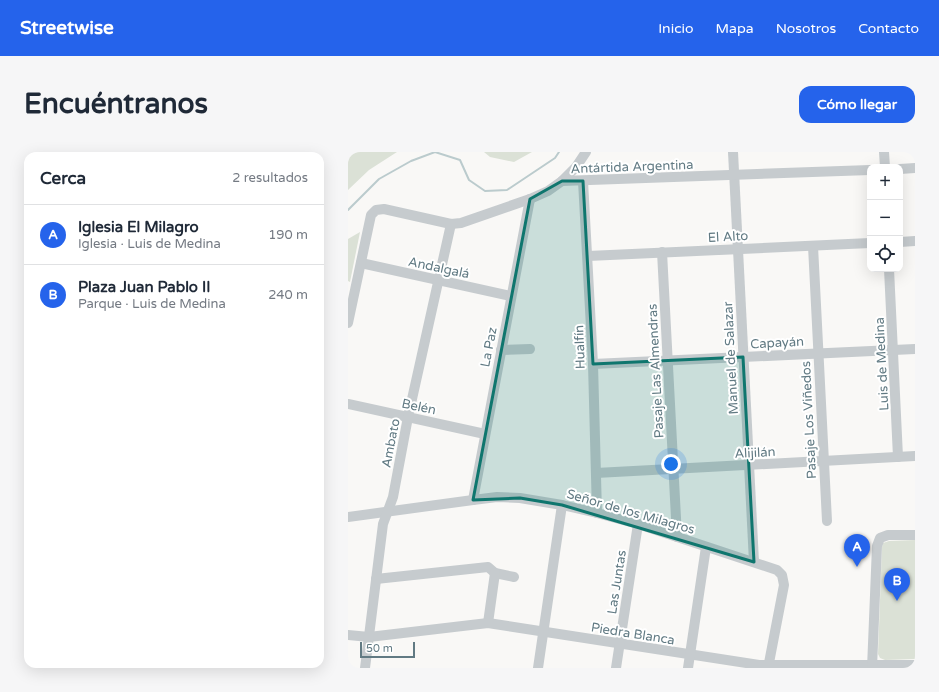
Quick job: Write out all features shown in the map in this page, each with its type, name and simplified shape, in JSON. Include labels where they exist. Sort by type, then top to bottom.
[{"type":"street","points":[[348,323],[352,288],[361,263],[371,215],[376,210],[384,209],[451,224],[461,223],[530,199],[548,191],[562,181],[576,167],[586,152]]},
{"type":"street","name":"Manuel de Salazar","points":[[733,152],[754,562]]},
{"type":"street","points":[[884,152],[885,164]]},
{"type":"street","points":[[903,169],[915,168]]},
{"type":"street","name":"Antártida Argentina","points":[[562,181],[867,170]]},
{"type":"street","name":"Hualfín","points":[[583,181],[593,364],[597,512]]},
{"type":"street","name":"La Paz","points":[[473,500],[530,199]]},
{"type":"street","name":"Ambato","points":[[364,668],[383,524],[393,497],[408,417],[451,224]]},
{"type":"street","points":[[903,242],[915,241]]},
{"type":"street","name":"El Alto","points":[[588,256],[867,243]]},
{"type":"street","name":"Pasaje Los Viñedos","points":[[813,246],[827,521]]},
{"type":"street","name":"Pasaje Las Almendras","points":[[662,252],[677,537]]},
{"type":"street","name":"Andalgalá","points":[[361,263],[511,296]]},
{"type":"street","name":"Luis de Medina","points":[[889,272],[898,457]]},
{"type":"street","name":"Capayán","points":[[593,364],[915,348]]},
{"type":"street","points":[[501,350],[530,349]]},
{"type":"street","name":"Belén","points":[[348,404],[485,434]]},
{"type":"street","name":"Alijilán","points":[[596,473],[915,456]]},
{"type":"street","name":"Señor de los Milagros","points":[[348,517],[497,497],[520,498],[597,512],[777,570],[782,575],[784,585],[768,666]]},
{"type":"street","points":[[538,668],[562,505]]},
{"type":"street","name":"Las Juntas","points":[[616,668],[638,524]]},
{"type":"street","points":[[872,667],[876,546],[880,538],[888,535],[915,535]]},
{"type":"street","points":[[688,668],[706,546]]},
{"type":"street","points":[[376,579],[488,567],[495,573],[514,577]]},
{"type":"street","points":[[488,623],[495,573]]},
{"type":"street","name":"Piedra Blanca","points":[[348,635],[369,637],[488,623],[768,666],[872,667],[915,665]]},
{"type":"highlighted area","points":[[562,181],[583,181],[593,364],[743,357],[754,562],[562,505],[520,498],[473,500],[530,199]]},
{"type":"shaded area","points":[[348,152],[397,152],[369,170],[348,190]]},
{"type":"shaded area","points":[[484,152],[532,152],[514,162],[490,157]]},
{"type":"shaded area","points":[[360,232],[350,282],[348,281],[348,239]]},
{"type":"shaded area","points":[[915,540],[915,659],[885,660],[880,658],[878,654],[883,543],[889,541]]},
{"type":"waterway","points":[[348,210],[379,179],[411,161],[435,152],[460,160],[469,180],[485,191],[507,190],[555,158],[559,152]]},
{"type":"place","name":"Iglesia El Milagro","points":[[857,567]]},
{"type":"place","name":"Plaza Juan Pablo II","points":[[897,601]]}]
